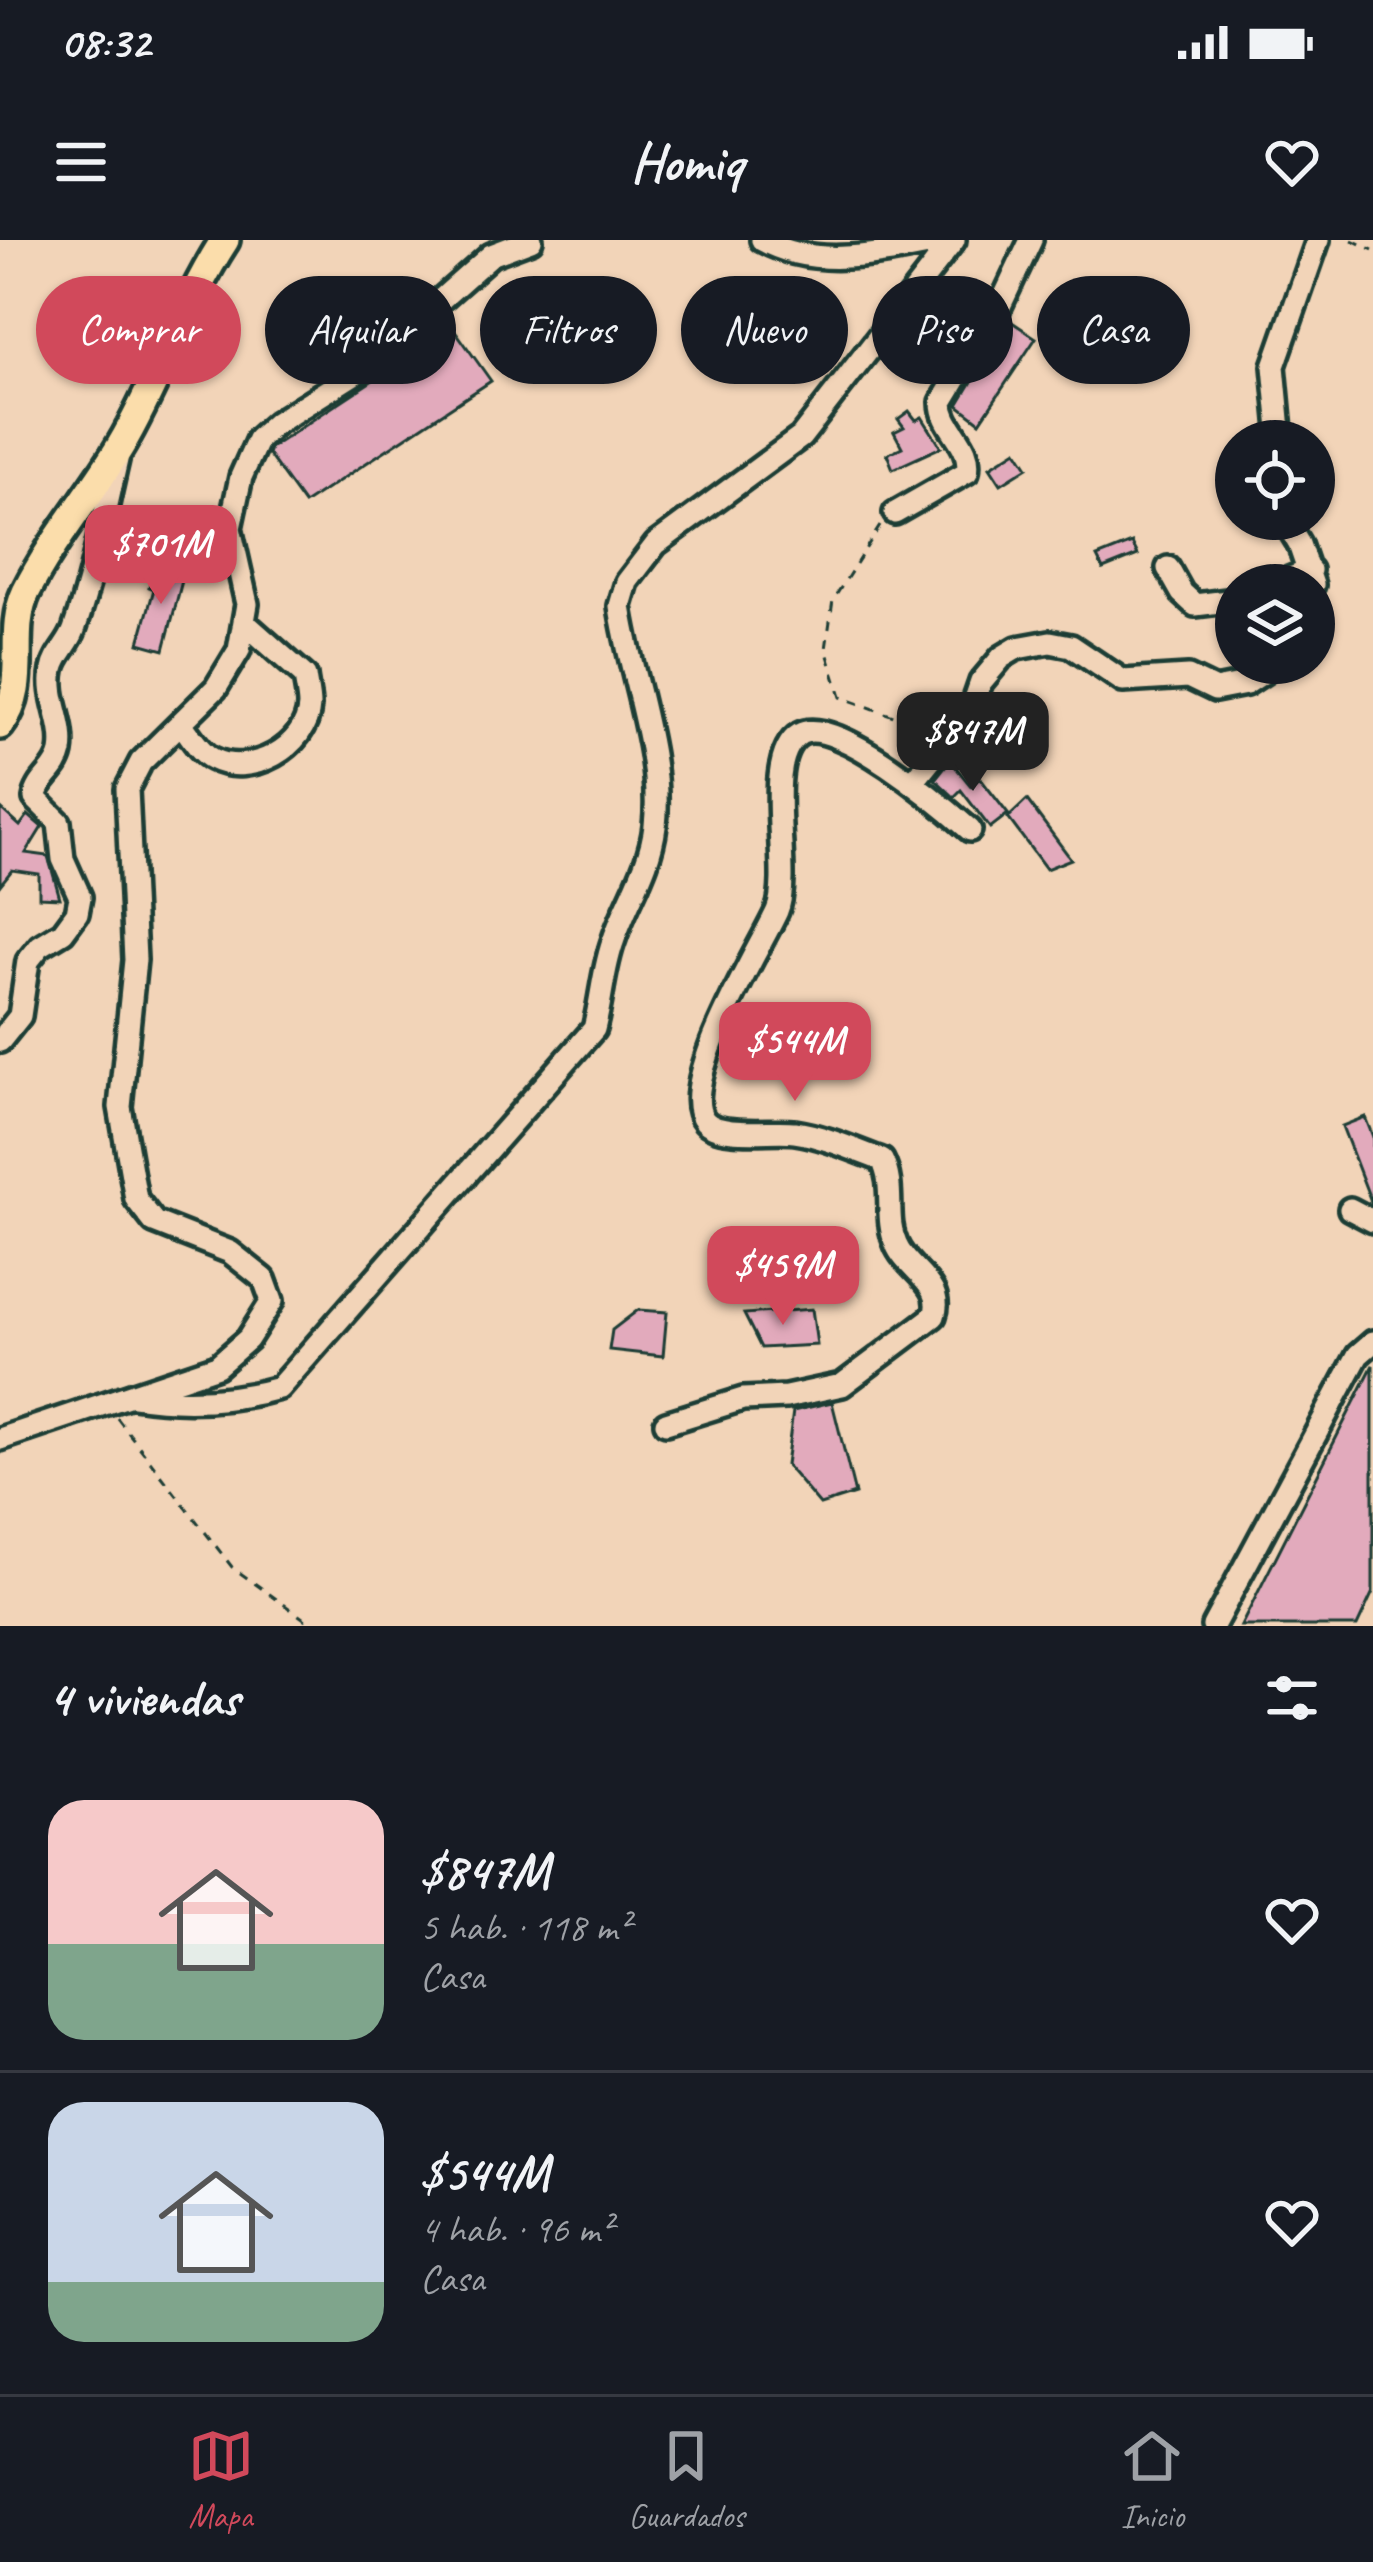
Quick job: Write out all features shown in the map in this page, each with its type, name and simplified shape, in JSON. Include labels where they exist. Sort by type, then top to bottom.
[{"type":"main road","points":[[0,724],[16,699],[24,597],[120,445],[164,364],[198,286],[226,240]]},
{"type":"street","points":[[0,1438],[217,1366],[265,1318],[272,1300],[264,1279],[230,1252],[154,1222],[136,1199],[120,1107],[134,960],[127,789],[141,762],[216,688],[239,650],[247,604],[230,528],[241,477],[258,439],[365,367],[491,255],[531,240]]},
{"type":"street","points":[[762,240],[786,254],[848,258],[954,240]]},
{"type":"street","points":[[115,1399],[240,1399],[279,1388],[594,1029],[610,949],[643,879],[656,824],[652,760],[620,607],[627,582],[656,544],[801,437],[954,240]]},
{"type":"street","points":[[895,513],[967,472],[967,452],[945,419],[942,402],[1000,306],[1031,240]]},
{"type":"street","points":[[1279,420],[1274,366],[1318,240]]},
{"type":"street","points":[[0,1041],[20,1016],[28,961],[40,946],[63,932],[77,913],[80,897],[64,859],[59,822],[35,798],[36,788],[56,768],[62,748],[61,721],[52,693],[53,667],[73,634],[120,445]]},
{"type":"street","points":[[1168,568],[1182,593],[1195,604],[1215,602]]},
{"type":"street","points":[[181,723],[209,758],[226,764],[266,762],[297,738],[310,709],[305,676],[245,623]]},
{"type":"street","points":[[913,782],[971,710],[981,682],[1002,657],[1032,644],[1071,646],[1123,681],[1188,676],[1215,691],[1246,684]]},
{"type":"street","points":[[666,1423],[743,1399],[842,1384],[938,1309],[935,1293],[893,1240],[890,1182],[882,1160],[796,1132],[711,1125],[703,1117],[698,1095],[739,979],[782,896],[779,802],[789,748],[800,734],[816,731],[835,736],[913,782],[970,830]]},
{"type":"street","points":[[1350,1209],[1373,1221]]},
{"type":"street","points":[[1213,1626],[1358,1355],[1373,1342]]},
{"type":"path","points":[[1352,240],[1373,250]]},
{"type":"path","points":[[895,513],[872,536],[833,600],[826,649],[842,697],[947,740]]},
{"type":"path","points":[[115,1399],[232,1568],[314,1626]]},
{"type":"building","points":[[1013,323],[1036,338],[1013,372]]},
{"type":"building","points":[[456,332],[480,366],[480,384],[486,384],[304,504],[268,454],[270,448],[367,384],[456,384]]},
{"type":"building","points":[[971,384],[1005,384],[980,422],[958,405]]},
{"type":"building","points":[[909,411],[916,420],[922,417],[941,447],[893,469],[887,454],[902,447],[894,432],[904,427],[898,419]]},
{"type":"building","points":[[1017,450],[1028,467],[1001,484],[990,467]]},
{"type":"building","points":[[1132,543],[1138,555],[1103,569],[1097,557]]},
{"type":"building","points":[[156,565],[184,573],[164,650],[139,643]]},
{"type":"building","points":[[950,760],[971,786],[980,778],[1008,814],[990,828],[961,790],[954,797],[935,779]]},
{"type":"building","points":[[1027,800],[1071,859],[1046,869],[1008,818]]},
{"type":"building","points":[[0,808],[20,826],[28,815],[42,827],[26,853],[48,856],[60,898],[39,897],[39,874],[12,870],[0,885]]},
{"type":"building","points":[[1365,1117],[1373,1137],[1372,1204],[1342,1126]]},
{"type":"building","points":[[812,1309],[817,1345],[761,1348],[744,1314]]},
{"type":"building","points":[[638,1310],[667,1312],[663,1356],[609,1350],[612,1330]]},
{"type":"building","points":[[1373,1365],[1373,1592],[1357,1626],[1241,1626]]},
{"type":"building","points":[[832,1402],[855,1494],[820,1505],[786,1465],[793,1411]]}]
